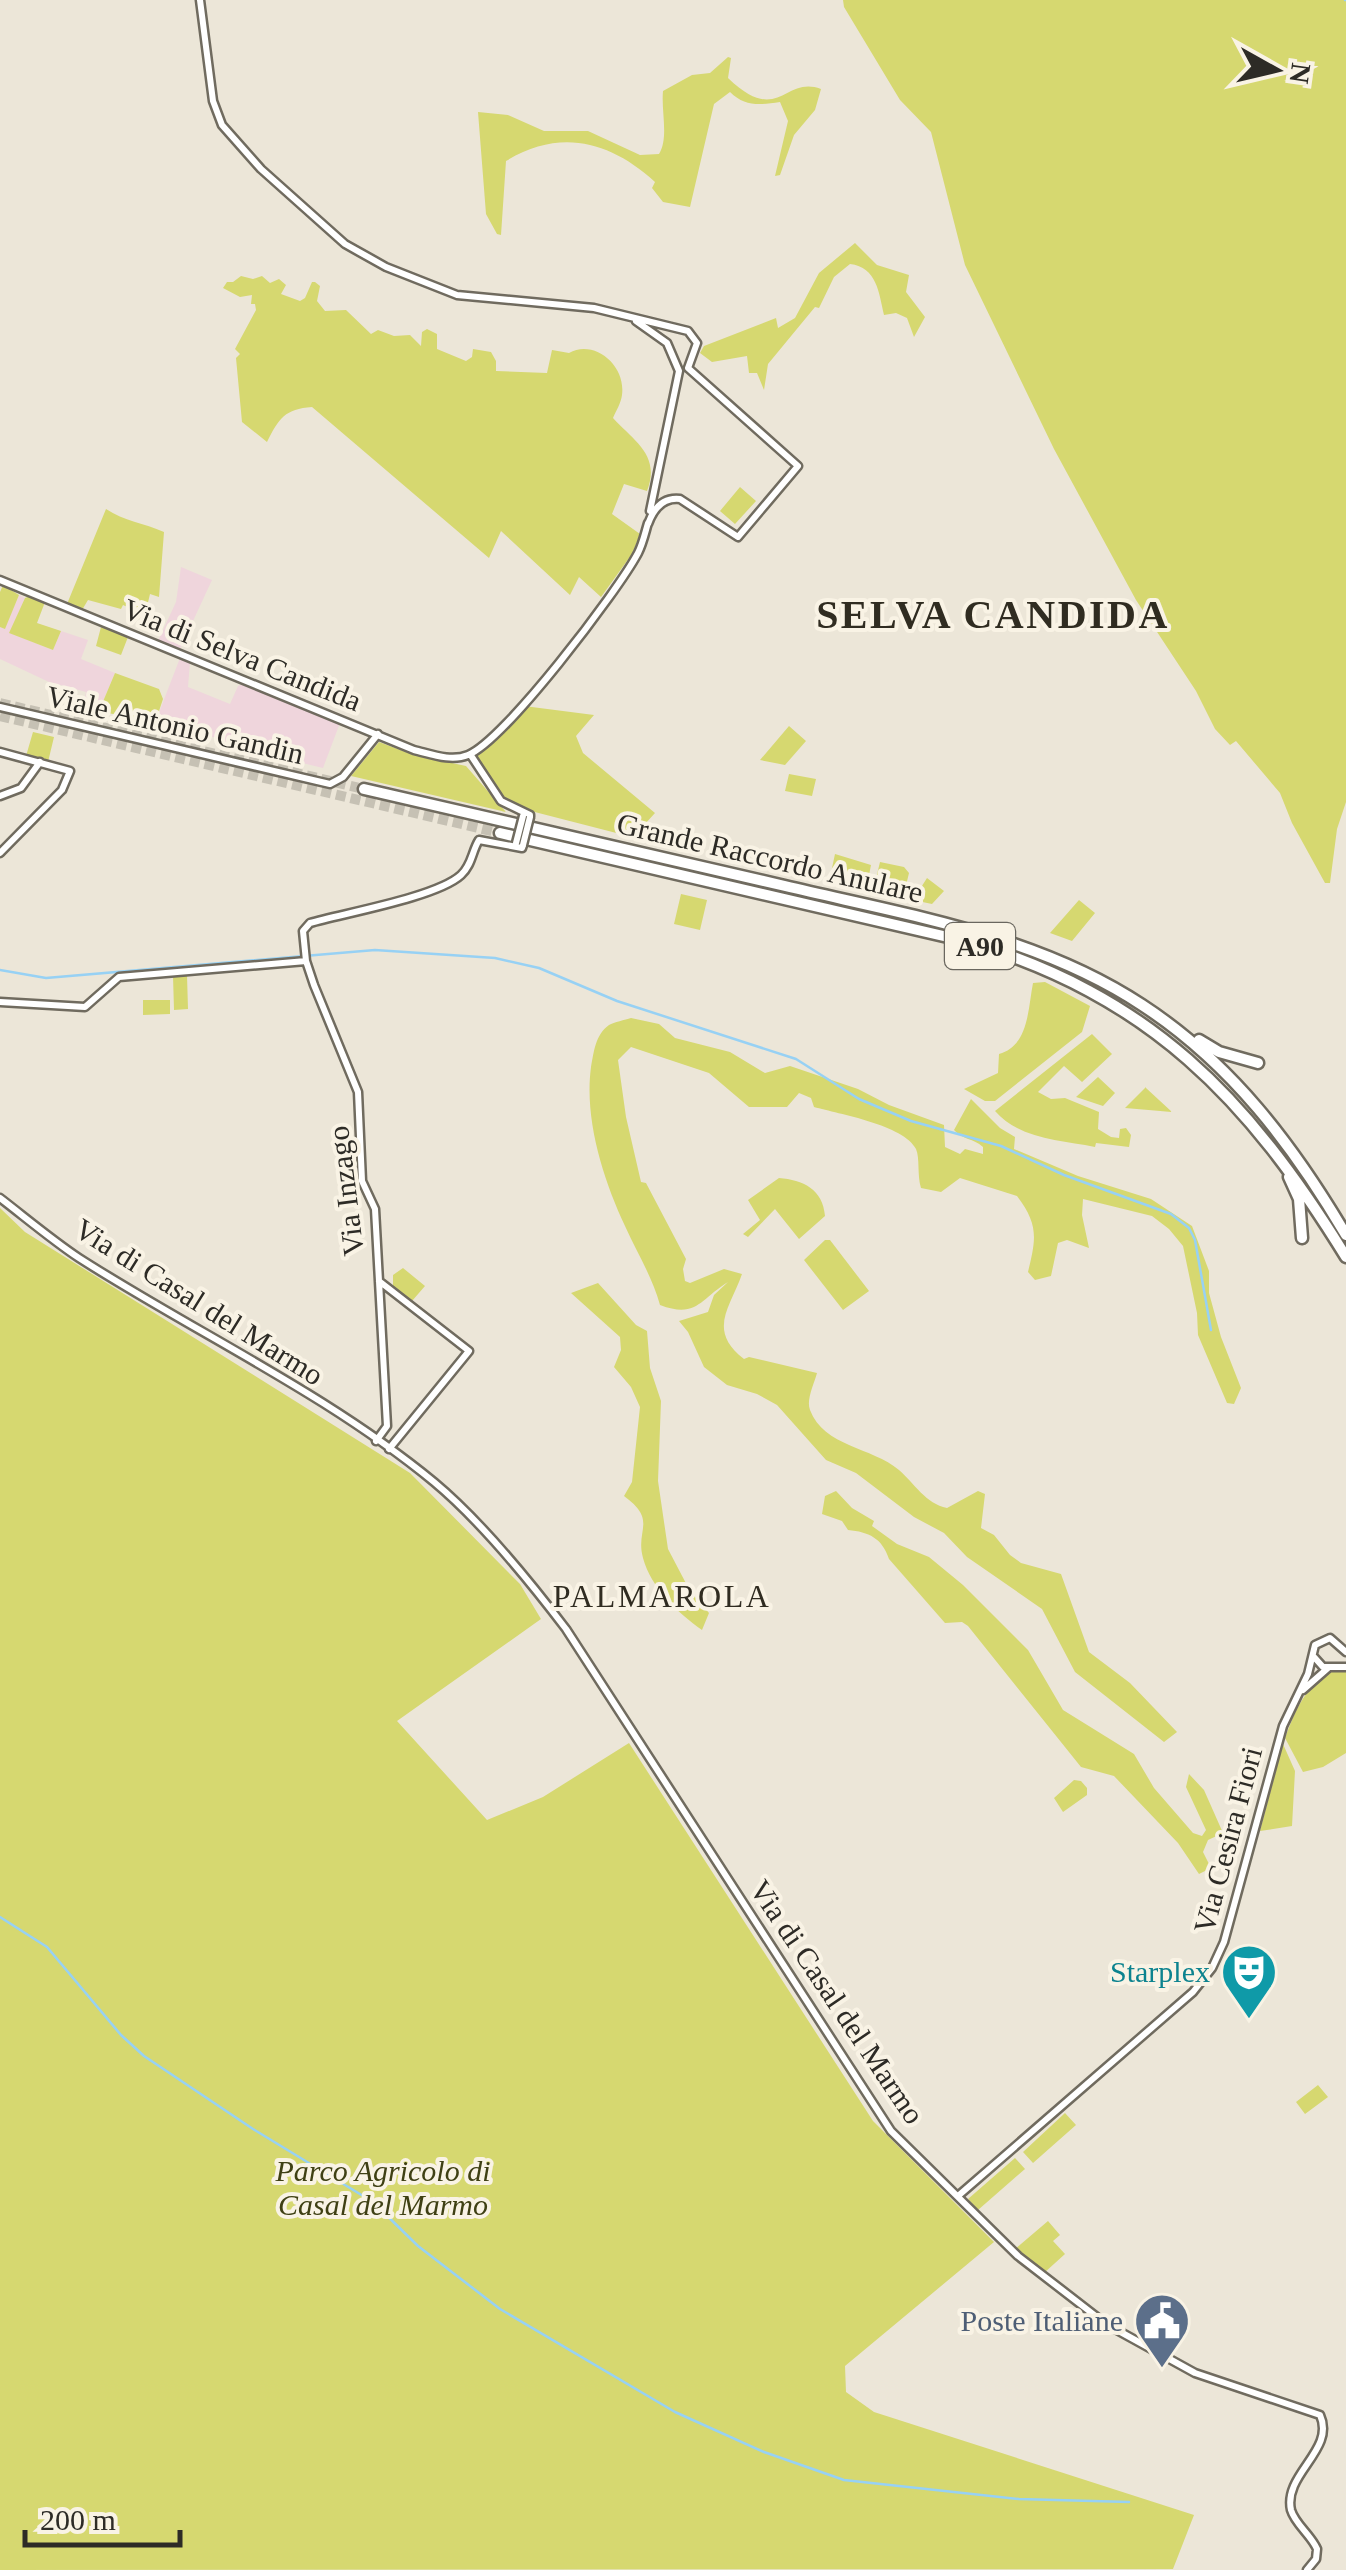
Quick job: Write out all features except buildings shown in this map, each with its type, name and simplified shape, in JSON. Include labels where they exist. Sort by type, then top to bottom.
[{"type":"highway","name":"Grande Raccordo Anulare","points":[[364,788],[979,933],[1065,963],[1145,1006],[1209,1056],[1252,1100],[1297,1158],[1346,1236]]},
{"type":"highway","name":"Grande Raccordo Anulare","points":[[500,833],[965,941],[1044,969],[1112,1004],[1167,1042],[1228,1095],[1275,1149],[1346,1257]]},
{"type":"highway","points":[[1145,1006],[1172,1018],[1215,1050],[1258,1064]]},
{"type":"highway","points":[[1275,1149],[1299,1199],[1302,1238]]},
{"type":"street","points":[[201,1],[213,101],[222,125],[261,169],[342,241],[386,267],[458,295],[588,307],[688,331],[696,339],[687,364],[696,378],[798,466],[738,536],[680,499],[671,499],[656,508],[635,558],[570,647],[525,702],[485,744],[470,754]]},
{"type":"street","points":[[626,316],[670,348],[679,371],[648,524]]},
{"type":"street","name":"Via di Selva Candida","points":[[0,580],[414,750],[440,756],[470,754]]},
{"type":"street","name":"Viale Antonio Gandin","points":[[0,707],[330,784],[343,777],[378,734]]},
{"type":"street","points":[[0,752],[70,770],[62,790],[0,854]]},
{"type":"street","name":"Via Inzago","points":[[376,1441],[387,1426],[375,1208],[362,1181],[358,1092],[306,961],[302,932],[309,924],[373,909],[454,880],[467,868],[478,841],[519,846],[527,815],[501,802],[470,754]]},
{"type":"street","points":[[0,796],[21,788],[40,762]]},
{"type":"street","points":[[0,1002],[85,1007],[119,978],[306,961]]},
{"type":"street","name":"Via di Casal del Marmo","points":[[0,1198],[80,1258],[251,1360],[389,1449],[446,1493],[546,1602],[886,2125],[1032,2268],[1106,2324],[1195,2373],[1320,2415],[1324,2425],[1322,2439],[1296,2484],[1291,2502],[1293,2514],[1317,2548],[1316,2559],[1308,2570]]},
{"type":"street","points":[[379,1281],[469,1351],[389,1449]]},
{"type":"street","points":[[1331,1667],[1342,1657],[1344,1649],[1336,1640],[1324,1638],[1315,1645],[1313,1656],[1318,1665],[1331,1667],[1346,1668]]},
{"type":"street","name":"Via Cesira Fiori","points":[[958,2196],[1196,1988],[1214,1964],[1224,1942],[1278,1739],[1313,1656]]},
{"type":"street","name":"Via Cesira Fiori","points":[[1296,1698],[1331,1667]]},
{"type":"shaded area","points":[[181,567],[212,580],[180,649],[158,641],[176,602]]},
{"type":"shaded area","points":[[19,595],[25,598],[10,633],[53,650],[61,631],[88,640],[81,659],[115,673],[99,711],[83,706],[86,692],[49,682],[0,659],[0,627],[5,628]]},
{"type":"shaded area","points":[[180,658],[190,662],[188,687],[230,704],[238,686],[243,684],[340,723],[323,768],[155,723]]},
{"type":"green space","points":[[843,0],[1346,0],[1346,802],[1337,829],[1330,883],[1325,883],[1280,793],[1236,741],[1230,745],[1215,729],[1196,691],[1136,600],[1054,449],[965,265],[931,132],[900,100]]},
{"type":"green space","points":[[728,57],[728,78],[759,98],[780,97],[798,88],[821,89],[815,110],[794,135],[780,175],[775,176],[788,121],[780,102],[753,104],[730,92],[714,104],[690,207],[663,202],[652,188],[655,182],[620,157],[584,144],[565,142],[526,151],[506,161],[501,235],[497,234],[486,214],[478,112],[508,115],[544,131],[588,131],[640,155],[659,154],[664,132],[663,91],[692,75],[710,73]]},
{"type":"green space","points":[[855,243],[877,265],[909,275],[906,292],[925,317],[914,337],[907,318],[896,313],[884,315],[878,290],[866,270],[850,264],[834,277],[819,308],[815,307],[768,364],[764,390],[757,373],[749,373],[747,356],[712,362],[700,353],[704,346],[776,318],[778,328],[795,318],[819,273]]},
{"type":"green space","points":[[241,276],[262,276],[270,283],[279,279],[286,285],[281,294],[300,301],[315,282],[320,286],[317,301],[325,311],[346,310],[371,334],[378,330],[394,336],[410,335],[421,346],[422,332],[427,329],[437,334],[437,349],[466,361],[472,357],[473,349],[491,352],[496,371],[547,373],[552,350],[569,353],[588,349],[614,365],[622,384],[613,418],[637,442],[651,468],[647,491],[624,484],[612,514],[640,534],[632,554],[601,597],[579,577],[570,595],[501,531],[489,558],[312,407],[284,416],[267,442],[242,422],[236,358],[240,354],[235,349],[256,310],[255,304],[251,304],[252,295],[240,297],[223,288]]},
{"type":"green space","points":[[740,487],[756,501],[735,524],[720,511]]},
{"type":"green space","points":[[106,509],[164,532],[159,597],[150,594],[145,615],[123,605],[121,609],[88,600],[82,610],[67,604]]},
{"type":"green space","points":[[3,585],[19,595],[5,629],[0,627]]},
{"type":"green space","points":[[25,598],[45,602],[37,623],[61,631],[53,650],[9,633]]},
{"type":"green space","points":[[101,627],[128,637],[121,655],[96,646]]},
{"type":"green space","points":[[115,673],[159,689],[163,699],[155,723],[99,711]]},
{"type":"green space","points":[[524,706],[594,715],[576,736],[583,753],[655,813],[645,824],[663,845],[523,809],[500,794],[473,757]]},
{"type":"green space","points":[[789,726],[806,741],[785,765],[760,760]]},
{"type":"green space","points":[[33,732],[54,737],[48,762],[26,756]]},
{"type":"green space","points":[[379,742],[414,755],[466,766],[506,812],[351,776]]},
{"type":"green space","points":[[789,774],[816,779],[812,796],[785,791]]},
{"type":"green space","points":[[835,854],[871,865],[863,889],[829,882]]},
{"type":"green space","points":[[880,862],[904,867],[909,873],[903,898],[873,891]]},
{"type":"green space","points":[[927,878],[944,891],[932,904],[913,900]]},
{"type":"green space","points":[[681,894],[707,900],[700,930],[674,924]]},
{"type":"green space","points":[[1079,900],[1095,913],[1072,941],[1050,933]]},
{"type":"green space","points":[[187,975],[188,1009],[174,1010],[173,976]]},
{"type":"green space","points":[[1045,982],[1090,1006],[1082,1032],[995,1101],[985,1101],[964,1089],[998,1073],[999,1054],[1009,1050],[1022,1035],[1033,983]]},
{"type":"green space","points":[[143,1000],[170,1000],[170,1014],[143,1015]]},
{"type":"green space","points":[[631,1018],[659,1024],[675,1038],[730,1052],[765,1073],[790,1066],[858,1089],[944,1125],[945,1147],[960,1154],[965,1149],[983,1154],[983,1147],[954,1130],[971,1099],[1015,1137],[1014,1149],[1078,1176],[1151,1199],[1192,1226],[1209,1271],[1209,1293],[1221,1337],[1241,1388],[1234,1404],[1227,1403],[1198,1335],[1183,1246],[1152,1216],[1083,1199],[1089,1248],[1067,1240],[1058,1243],[1051,1276],[1035,1280],[1028,1272],[1034,1241],[1032,1224],[1017,1196],[960,1178],[941,1192],[921,1188],[916,1149],[899,1133],[814,1107],[811,1098],[799,1093],[787,1107],[749,1107],[709,1073],[631,1047],[618,1060],[641,1182],[646,1183],[686,1259],[685,1281],[690,1283],[724,1269],[742,1274],[725,1318],[726,1338],[733,1348],[744,1359],[817,1373],[809,1402],[817,1422],[837,1439],[888,1462],[933,1502],[947,1508],[978,1491],[985,1494],[981,1528],[994,1535],[1021,1563],[1061,1574],[1089,1652],[1130,1683],[1177,1732],[1164,1742],[1075,1672],[1042,1609],[967,1557],[944,1533],[914,1517],[856,1473],[826,1460],[777,1405],[727,1385],[704,1367],[679,1321],[708,1312],[714,1295],[728,1282],[690,1308],[660,1305],[617,1208],[597,1148],[590,1107],[594,1050],[609,1025]]},
{"type":"green space","points":[[1092,1034],[1112,1054],[1082,1082],[1064,1066],[1038,1092],[1099,1112],[1098,1129],[1111,1137],[1119,1138],[1120,1129],[1126,1128],[1131,1135],[1129,1147],[1096,1143],[1095,1147],[1041,1137],[1016,1127],[995,1111]]},
{"type":"green space","points":[[1098,1077],[1115,1093],[1103,1106],[1076,1097]]},
{"type":"green space","points":[[1146,1088],[1172,1112],[1125,1108]]},
{"type":"green space","points":[[779,1178],[810,1188],[820,1199],[825,1216],[799,1239],[775,1209],[748,1237],[743,1234],[760,1220],[748,1200]]},
{"type":"green space","name":"Parco Agricolo di Casal del Marmo","points":[[0,1208],[25,1232],[410,1473],[520,1584],[541,1619],[397,1721],[487,1820],[543,1797],[629,1743],[873,2121],[994,2242],[845,2366],[846,2392],[874,2412],[1194,2515],[1173,2569],[0,2570]]},
{"type":"green space","points":[[825,1240],[830,1240],[869,1291],[843,1310],[804,1260]]},
{"type":"green space","points":[[403,1268],[425,1286],[412,1301],[393,1286],[393,1275]]},
{"type":"green space","points":[[598,1283],[636,1325],[647,1331],[650,1368],[661,1401],[658,1481],[668,1549],[690,1591],[709,1613],[702,1630],[675,1608],[652,1580],[641,1548],[643,1519],[624,1496],[632,1482],[640,1407],[631,1387],[614,1367],[621,1350],[620,1337],[571,1293]]},
{"type":"green space","points":[[836,1491],[852,1508],[874,1521],[872,1526],[897,1544],[929,1557],[963,1585],[1028,1650],[1063,1710],[1134,1754],[1154,1788],[1193,1833],[1202,1836],[1206,1830],[1186,1787],[1189,1774],[1204,1790],[1223,1833],[1208,1840],[1203,1852],[1211,1868],[1199,1874],[1178,1843],[1114,1776],[1081,1767],[968,1626],[962,1622],[945,1623],[878,1541],[848,1530],[842,1521],[822,1514],[825,1496]]},
{"type":"green space","points":[[1333,1671],[1346,1672],[1346,1753],[1323,1767],[1303,1772],[1285,1738],[1309,1691]]},
{"type":"green space","points":[[1283,1744],[1295,1771],[1292,1826],[1260,1831]]},
{"type":"green space","points":[[1074,1780],[1081,1781],[1087,1795],[1063,1812],[1054,1798]]},
{"type":"green space","points":[[1318,2085],[1328,2097],[1305,2114],[1296,2102]]},
{"type":"green space","points":[[1065,2113],[1076,2125],[1033,2163],[1023,2152]]},
{"type":"green space","points":[[1015,2158],[1025,2169],[978,2210],[968,2199]]},
{"type":"green space","points":[[1048,2221],[1060,2235],[1053,2241],[1065,2254],[1044,2273],[1015,2249]]},
{"type":"waterway","points":[[0,970],[46,978],[375,950],[495,958],[539,968],[617,1001],[796,1059],[859,1099],[911,1121],[1001,1146],[1064,1175],[1171,1214],[1189,1228],[1195,1240],[1211,1330]]},
{"type":"waterway","points":[[0,1917],[47,1947],[121,2035],[144,2056],[373,2202],[418,2246],[500,2309],[675,2412],[764,2452],[844,2480],[1019,2499],[1129,2502]]},
{"type":"tunnel","points":[[0,703],[364,789]]},
{"type":"tunnel","points":[[0,716],[500,833]]},
{"type":"place","name":"Starplex","points":[[1249,2021]]},
{"type":"place","name":"Poste Italiane","points":[[1162,2370]]},
{"type":"district","name":"SELVA CANDIDA","points":[[993,614]]},
{"type":"district","name":"PALMAROLA","points":[[662,1596]]}]
